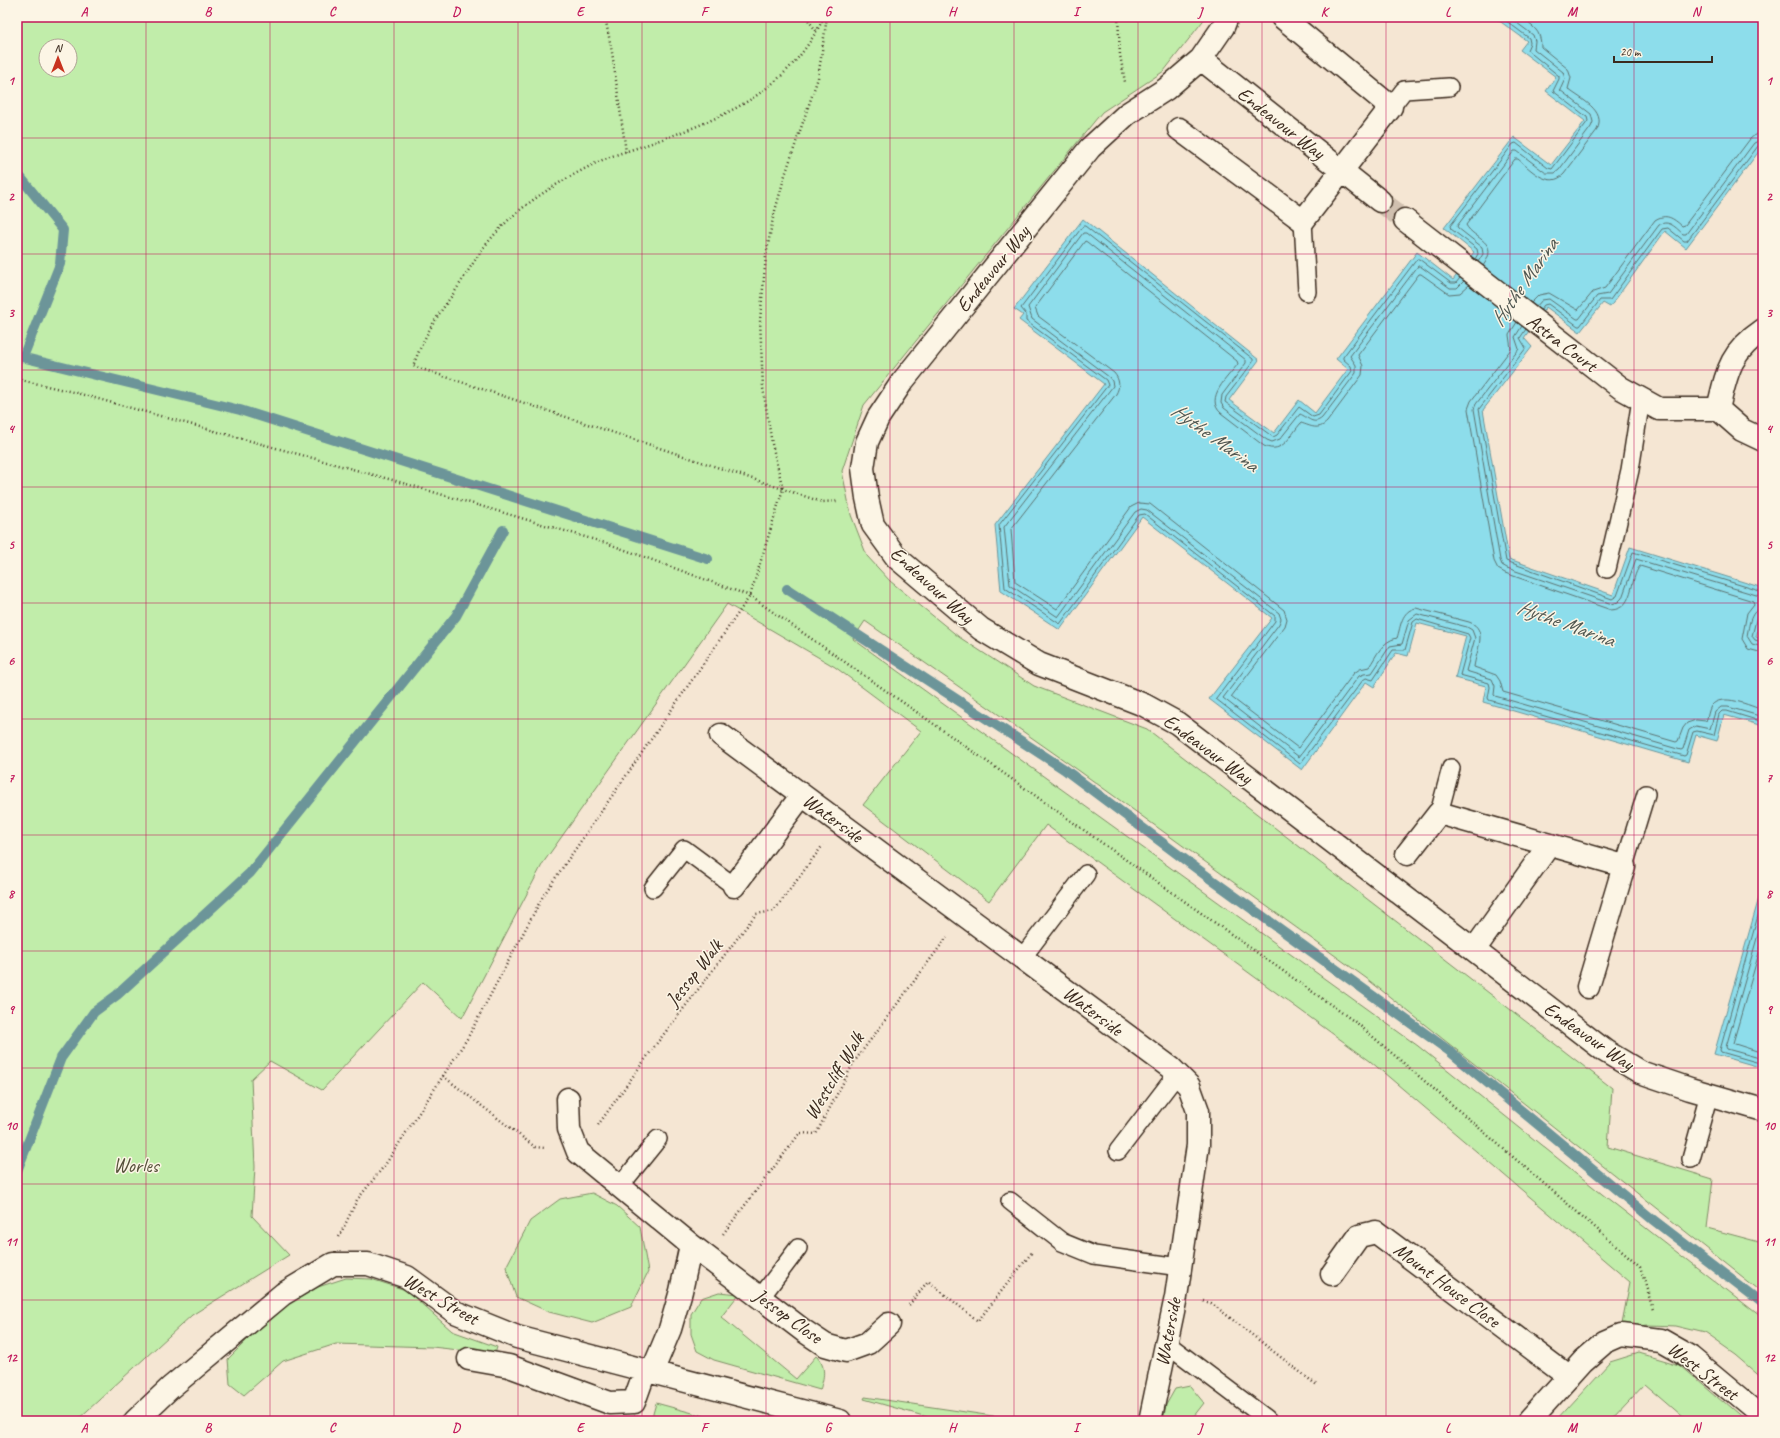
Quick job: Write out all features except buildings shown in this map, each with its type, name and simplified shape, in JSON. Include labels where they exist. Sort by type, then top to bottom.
[{"type":"street","name":"Endeavour Way","points":[[1226,17],[1223,27],[1201,59],[1166,89],[1127,114],[1090,148],[902,382],[878,418],[867,442],[863,468],[866,498],[873,525],[896,558],[981,629],[1038,664],[1144,705],[1177,723],[1605,1051],[1640,1072],[1763,1110]]},
{"type":"street","points":[[1282,17],[1392,107]]},
{"type":"street","name":"Endeavour Way","points":[[1201,59],[1380,201]]},
{"type":"street","name":"Endeavour Way","points":[[1303,221],[1392,107]]},
{"type":"street","points":[[1180,129],[1303,221]]},
{"type":"street","name":"Astra Court","points":[[1405,220],[1621,388],[1659,409],[1718,409]]},
{"type":"street","points":[[1763,330],[1736,352],[1727,372],[1718,409],[1742,430],[1763,440]]},
{"type":"street","name":"Waterside","points":[[721,735],[1177,1074],[1189,1086],[1198,1111],[1198,1145],[1176,1297],[1150,1421]]},
{"type":"street","points":[[734,886],[802,795]]},
{"type":"street","points":[[1407,854],[1439,813],[1624,866]]},
{"type":"street","points":[[1474,950],[1549,845]]},
{"type":"street","name":"Endeavour Way","points":[[1588,987],[1624,866]]},
{"type":"street","name":"Jessop Close","points":[[568,1099],[569,1129],[578,1152],[698,1250],[804,1331],[826,1345],[846,1351],[868,1343],[889,1324]]},
{"type":"street","name":"Mount House Close","points":[[1332,1274],[1359,1236],[1376,1232],[1569,1377]]},
{"type":"street","points":[[469,1359],[509,1366],[610,1403],[634,1402],[670,1329],[683,1284],[698,1250]]},
{"type":"street","points":[[134,1421],[170,1388],[283,1294],[333,1264]]},
{"type":"street","name":"West Street","points":[[333,1264],[368,1264],[407,1277],[455,1312],[517,1337],[840,1421]]},
{"type":"street","name":"West Street","points":[[1529,1421],[1569,1377],[1605,1342],[1621,1335],[1661,1340],[1691,1357],[1763,1417]]},
{"type":"lane","points":[[1392,107],[1404,90],[1449,87]]},
{"type":"lane","points":[[1303,221],[1307,292]]},
{"type":"lane","points":[[1607,569],[1630,470],[1641,399]]},
{"type":"lane","points":[[1439,813],[1451,768]]},
{"type":"lane","points":[[1624,866],[1646,794]]},
{"type":"lane","points":[[653,888],[684,849],[734,886]]},
{"type":"lane","points":[[1022,958],[1086,874]]},
{"type":"lane","points":[[1118,1151],[1177,1074]]},
{"type":"lane","points":[[1691,1159],[1709,1094]]},
{"type":"lane","points":[[620,1186],[658,1138]]},
{"type":"lane","points":[[1010,1201],[1062,1242],[1094,1255],[1180,1267]]},
{"type":"lane","points":[[761,1297],[798,1248]]},
{"type":"lane","points":[[1166,1343],[1267,1419]]},
{"type":"path","points":[[605,17],[612,52],[626,152]]},
{"type":"path","points":[[806,17],[817,32]]},
{"type":"path","points":[[825,17],[804,51],[789,68],[760,94],[714,120],[601,161],[555,186],[512,217],[496,232],[479,253],[431,325],[422,342],[413,366],[822,502],[866,498]]},
{"type":"path","points":[[333,1264],[339,1235],[357,1200],[385,1165],[467,1039],[542,896],[750,596],[783,489],[772,444],[763,388],[760,320],[766,256],[773,218],[787,167],[818,78],[825,17]]},
{"type":"path","points":[[1118,17],[1120,55],[1127,96],[1127,114]]},
{"type":"path","points":[[17,379],[73,392],[373,475],[601,541],[750,596],[1358,1024],[1640,1266],[1661,1340]]},
{"type":"path","name":"Jessop Walk","points":[[578,1152],[654,1047],[756,914],[774,911],[840,823]]},
{"type":"path","name":"Westcliff Walk","points":[[698,1250],[800,1133],[816,1134],[854,1062],[964,915]]},
{"type":"path","points":[[443,1076],[535,1147],[578,1152]]},
{"type":"path","points":[[889,1324],[901,1316],[928,1281],[978,1321],[1048,1231]]},
{"type":"path","points":[[1176,1297],[1211,1302],[1318,1386]]},
{"type":"green space","name":"Worles","points":[[17,17],[1206,17],[1164,71],[1102,112],[864,405],[842,471],[851,515],[867,556],[890,581],[959,637],[1034,686],[1147,729],[1612,1088],[1608,1147],[1713,1179],[1707,1228],[1763,1243],[1763,1293],[1366,978],[1078,770],[865,621],[853,639],[1418,1046],[1602,1194],[1763,1319],[1763,1378],[1735,1354],[1705,1333],[1676,1326],[1648,1325],[1621,1328],[1630,1282],[1370,1061],[1046,825],[989,901],[863,805],[921,731],[835,667],[727,604],[543,863],[462,1018],[423,982],[322,1090],[270,1061],[251,1079],[255,1167],[252,1216],[289,1255],[192,1315],[76,1421],[17,1421]]},
{"type":"green space","points":[[592,1193],[617,1206],[640,1227],[648,1272],[631,1307],[592,1323],[549,1312],[516,1297],[506,1267],[530,1221],[560,1199]]},
{"type":"green space","points":[[346,1278],[371,1279],[406,1290],[452,1331],[497,1347],[495,1354],[432,1347],[336,1344],[283,1361],[244,1395],[230,1384],[228,1359],[275,1312],[318,1287]]},
{"type":"green space","points":[[719,1292],[739,1294],[721,1317],[796,1379],[816,1356],[822,1364],[824,1372],[820,1390],[714,1360],[697,1351],[691,1334],[691,1314],[701,1298]]},
{"type":"green space","points":[[1639,1353],[1680,1365],[1745,1421],[1688,1421],[1645,1384],[1610,1421],[1556,1421],[1610,1362]]},
{"type":"green space","points":[[1190,1386],[1204,1403],[1190,1421],[1163,1421],[1166,1405],[1175,1389]]},
{"type":"green space","points":[[865,1397],[1026,1421],[941,1421],[864,1399]]},
{"type":"green space","points":[[656,1403],[722,1421],[651,1421]]},
{"type":"water","name":"Hythe Marina","points":[[1494,17],[1763,17],[1763,146],[1686,248],[1665,231],[1610,307],[1603,303],[1580,332],[1546,307],[1524,338],[1532,347],[1483,410],[1509,559],[1613,595],[1630,547],[1763,588],[1763,610],[1756,637],[1763,639],[1763,726],[1724,715],[1717,741],[1696,735],[1688,762],[1483,702],[1486,686],[1455,678],[1466,636],[1417,623],[1408,656],[1396,653],[1374,687],[1366,682],[1302,770],[1209,699],[1272,618],[1142,517],[1060,630],[1001,591],[995,525],[1104,384],[1019,320],[1023,315],[1014,309],[1083,219],[1259,360],[1229,400],[1274,433],[1299,400],[1315,413],[1348,369],[1336,359],[1417,252],[1453,280],[1474,252],[1444,228],[1514,137],[1551,165],[1585,121],[1546,91],[1556,77],[1520,50],[1527,41]]},
{"type":"water","points":[[1763,884],[1763,1068],[1714,1054]]},
{"type":"waterway","points":[[17,173],[63,230],[60,264],[23,357]]},
{"type":"waterway","points":[[17,356],[240,410],[708,559]]},
{"type":"waterway","points":[[17,1171],[61,1058],[94,1012],[117,995],[250,873],[456,616],[503,530]]},
{"type":"waterway","points":[[787,589],[1064,769],[1208,877],[1448,1050],[1652,1219],[1763,1304]]},
{"type":"tunnel","points":[[1380,201],[1405,220]]}]
